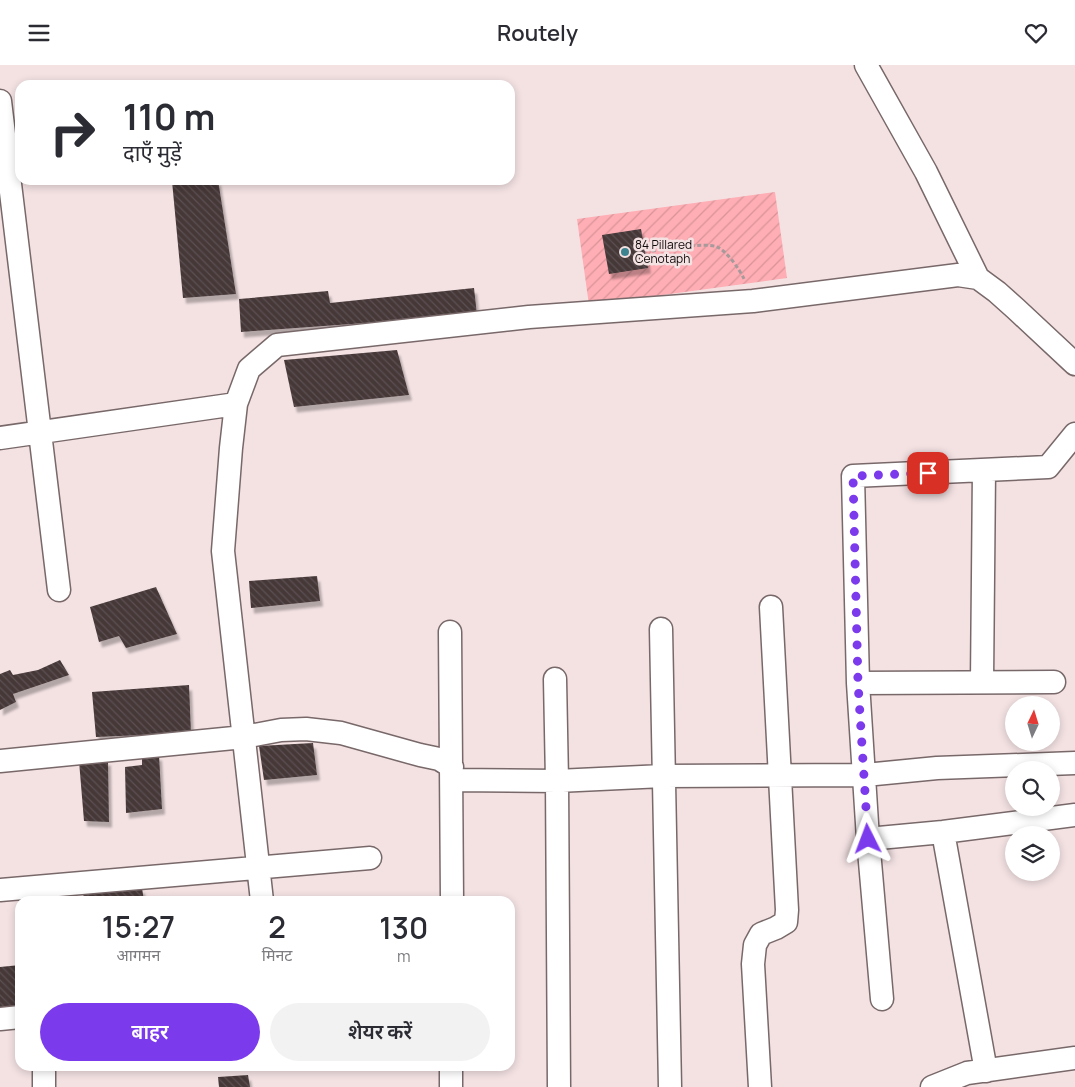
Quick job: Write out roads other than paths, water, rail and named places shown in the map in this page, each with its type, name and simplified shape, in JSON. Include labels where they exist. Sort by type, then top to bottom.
[{"type":"street","points":[[866,65],[926,172],[978,278],[1016,309],[1075,364]]},
{"type":"street","points":[[0,101],[60,590]]},
{"type":"street","points":[[261,896],[223,551],[236,404],[249,369],[277,345],[529,317],[754,301],[958,275],[978,278]]},
{"type":"street","points":[[0,437],[236,404]]},
{"type":"street","points":[[882,999],[868,839],[858,683],[853,476],[1048,467],[1075,434]]},
{"type":"street","points":[[982,682],[984,470]]},
{"type":"street","points":[[760,1087],[753,964],[755,945],[761,934],[786,922],[787,910],[771,607]]},
{"type":"street","points":[[661,629],[670,1087]]},
{"type":"street","points":[[450,632],[452,896]]},
{"type":"street","points":[[555,679],[559,1087]]},
{"type":"street","points":[[858,683],[1054,682]]},
{"type":"street","points":[[0,761],[244,737],[281,730],[306,729],[341,733],[439,759],[452,773],[557,781],[663,776],[864,775],[937,768],[1075,763]]},
{"type":"street","points":[[868,839],[943,833],[1075,815]]},
{"type":"street","points":[[943,833],[986,1071]]},
{"type":"street","points":[[0,890],[370,857]]},
{"type":"street","points":[[0,1019],[15,1018]]},
{"type":"street","points":[[932,1087],[967,1073],[1075,1058]]},
{"type":"street","points":[[451,1087],[452,1071]]},
{"type":"place","name":"84 Pillared Cenotaph","points":[[625,252]]}]
